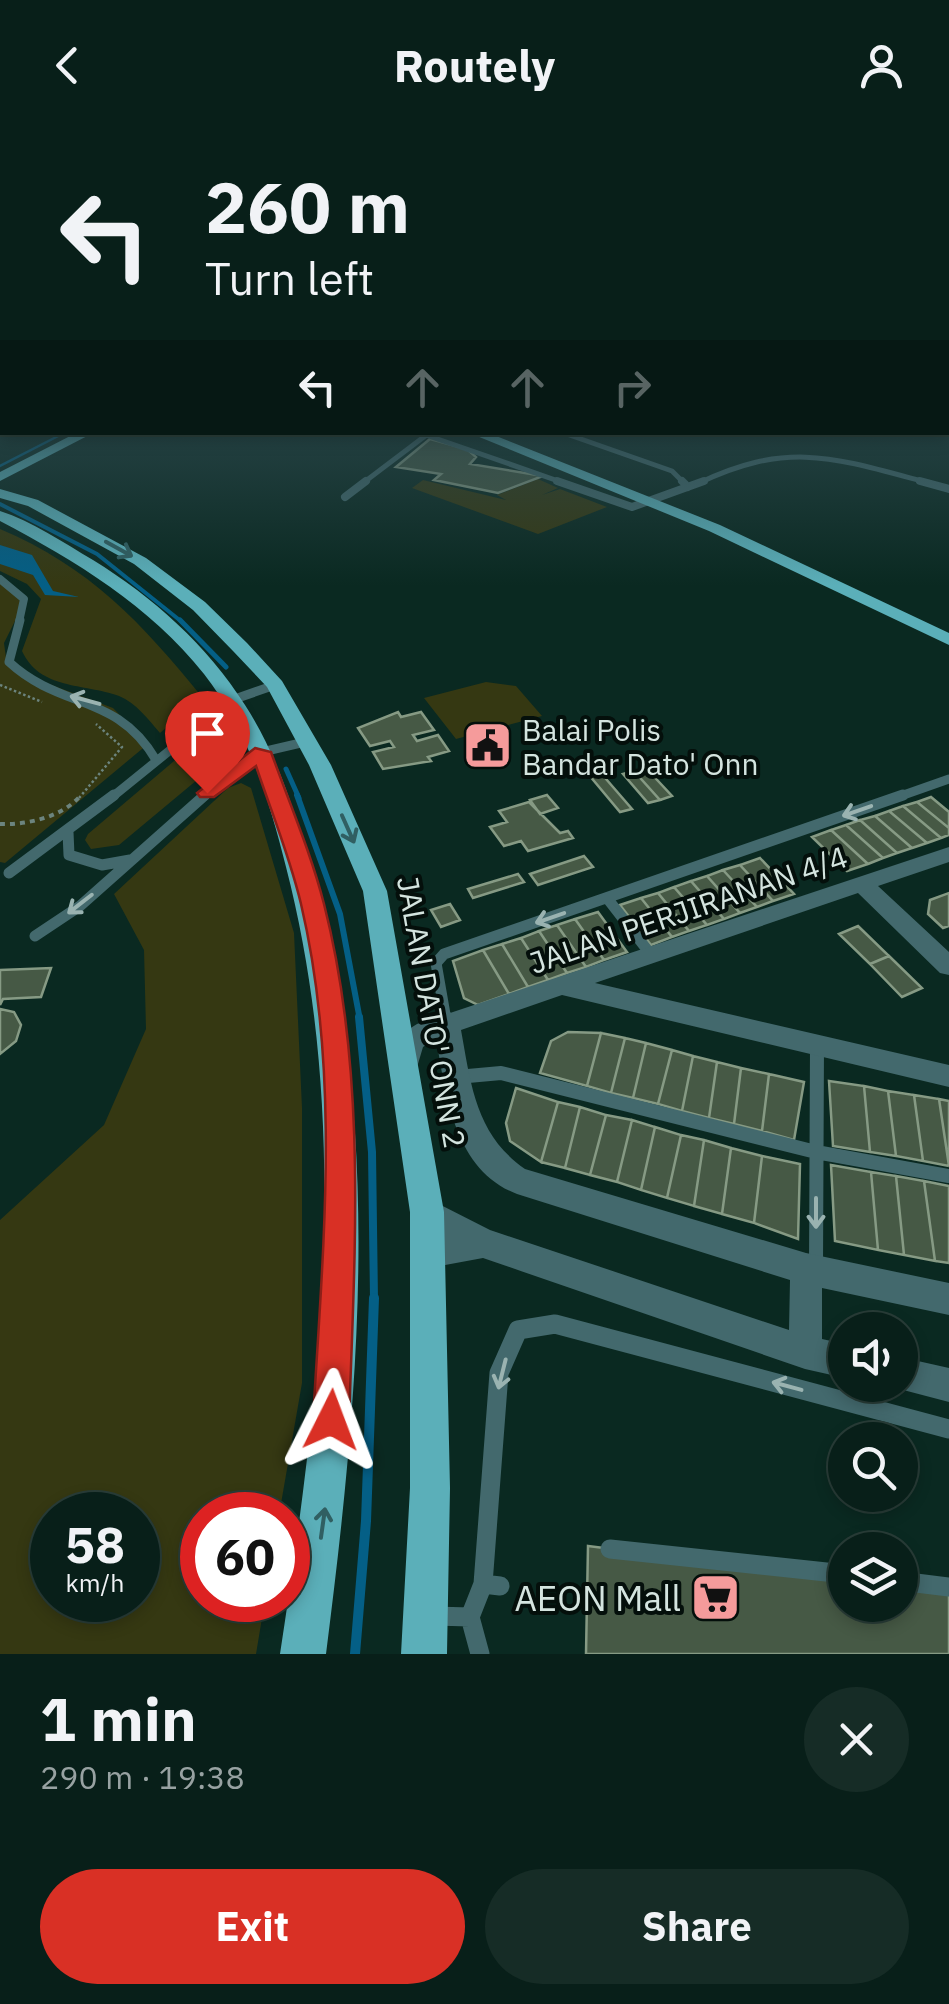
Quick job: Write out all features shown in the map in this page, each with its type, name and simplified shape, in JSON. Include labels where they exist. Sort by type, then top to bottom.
[{"type":"main road","points":[[0,477],[67,443]]},
{"type":"main road","points":[[480,443],[664,499],[949,640]]},
{"type":"main road","points":[[527,443],[816,560],[949,625]]},
{"type":"main road","points":[[24,465],[6,481],[8,487],[33,504]]},
{"type":"main road","name":"JALAN DATO' ONN 2","points":[[0,493],[33,504],[140,561],[199,606],[275,685],[374,891],[406,1068],[429,1253],[426,1635]]},
{"type":"main road","points":[[0,516],[107,573],[160,617],[232,700],[262,752],[312,904],[336,1046],[343,1147],[328,1491],[303,1654]]},
{"type":"street","name":"JALAN PERJIRANAN 4/4","points":[[406,1068],[408,1050],[416,1036],[949,854]]},
{"type":"street","points":[[862,884],[949,966]]},
{"type":"street","points":[[564,986],[949,1076]]},
{"type":"street","points":[[393,1006],[413,1022],[447,1026],[467,1130],[495,1168],[516,1180],[811,1270],[949,1299]]},
{"type":"street","points":[[426,1212],[483,1243],[828,1357]]},
{"type":"street","points":[[429,1253],[483,1243]]},
{"type":"street","points":[[806,1352],[811,1270]]},
{"type":"street","points":[[918,1378],[949,1385]]},
{"type":"lane","points":[[345,497],[416,443]]},
{"type":"lane","points":[[476,443],[531,470],[626,506],[664,499],[774,456],[890,472],[949,489]]},
{"type":"lane","points":[[593,443],[672,471],[688,487]]},
{"type":"lane","points":[[0,579],[24,598],[25,612],[6,646],[8,662],[20,676],[35,685],[112,710],[149,743],[156,760]]},
{"type":"lane","points":[[9,873],[68,832],[232,700],[275,685]]},
{"type":"lane","points":[[35,936],[80,906],[233,770],[262,752],[305,742]]},
{"type":"lane","points":[[447,1026],[438,958],[949,779]]},
{"type":"lane","points":[[68,832],[69,855],[85,863],[130,860]]},
{"type":"lane","points":[[607,898],[652,956]]},
{"type":"lane","points":[[811,1270],[817,1046]]},
{"type":"lane","points":[[457,1078],[501,1074],[816,1152],[949,1176]]},
{"type":"lane","points":[[426,1635],[470,1617],[491,1585],[499,1373],[518,1330],[555,1324],[949,1429]]},
{"type":"lane","points":[[610,1549],[620,1546],[828,1572]]},
{"type":"lane","points":[[918,1583],[949,1587]]},
{"type":"lane","points":[[470,1617],[480,1654]]},
{"type":"path","points":[[0,685],[17,688],[30,701],[55,705]]},
{"type":"path","points":[[0,824],[24,824],[73,805],[121,751],[121,742],[88,716]]},
{"type":"green space","points":[[538,479],[558,488],[542,495],[560,489],[607,507],[538,534],[412,488],[423,480],[506,500],[497,495]]},
{"type":"green space","points":[[0,529],[88,579],[135,621],[202,697],[160,733],[119,696],[40,673],[22,651],[41,599],[27,584],[0,571]]},
{"type":"green space","points":[[0,580],[17,593],[22,607],[4,643],[6,658],[17,672],[113,708],[148,744],[5,863],[0,862]]},
{"type":"green space","points":[[486,682],[516,686],[542,716],[456,739],[424,698]]},
{"type":"green space","points":[[220,722],[233,750],[119,845],[91,849],[85,840],[88,834]]},
{"type":"green space","points":[[241,783],[251,788],[294,933],[302,1108],[302,1383],[283,1492],[180,1492],[180,1622],[261,1622],[256,1654],[0,1654],[0,1220],[104,1125],[146,1029],[144,950],[114,894],[228,788]]},
{"type":"water","points":[[0,545],[32,555],[53,591],[79,597],[45,595],[33,575],[0,564]]},
{"type":"building","points":[[425,443],[445,443],[467,449],[476,457],[470,464],[543,476],[498,493],[434,480],[441,474],[396,467]]},
{"type":"building","points":[[398,712],[401,717],[421,712],[434,730],[413,735],[417,741],[438,735],[449,751],[428,757],[431,761],[383,769],[373,752],[394,747],[390,741],[370,746],[358,728]]},
{"type":"building","points":[[646,768],[672,796],[660,800],[634,771]]},
{"type":"building","points":[[634,771],[660,800],[648,803],[623,774]]},
{"type":"building","points":[[600,772],[632,809],[620,812],[589,775]]},
{"type":"building","points":[[547,795],[558,808],[540,814],[530,800]]},
{"type":"building","points":[[931,797],[949,812],[949,828],[917,802]]},
{"type":"building","points":[[529,802],[560,833],[568,831],[573,838],[528,851],[521,841],[504,846],[490,827],[507,822],[499,811]]},
{"type":"building","points":[[917,802],[949,828],[949,835],[941,838],[903,806]]},
{"type":"building","points":[[903,806],[941,838],[927,843],[889,811]]},
{"type":"building","points":[[889,811],[927,843],[912,848],[875,816]]},
{"type":"building","points":[[875,816],[912,848],[897,853],[860,820]]},
{"type":"building","points":[[860,820],[897,853],[883,858],[846,825]]},
{"type":"building","points":[[846,825],[883,858],[868,864],[831,830]]},
{"type":"building","points":[[831,830],[868,864],[847,871],[812,837]]},
{"type":"building","points":[[584,856],[593,867],[538,885],[530,874]]},
{"type":"building","points":[[760,858],[794,894],[773,901],[740,865]]},
{"type":"building","points":[[740,865],[773,901],[757,907],[723,870]]},
{"type":"building","points":[[723,870],[757,907],[740,913],[707,876]]},
{"type":"building","points":[[518,874],[524,882],[473,898],[468,889]]},
{"type":"building","points":[[707,876],[740,913],[724,919],[691,881]]},
{"type":"building","points":[[691,881],[724,919],[707,925],[674,887]]},
{"type":"building","points":[[674,887],[707,925],[689,931],[658,893]]},
{"type":"building","points":[[658,893],[689,931],[672,937],[641,898]]},
{"type":"building","points":[[949,893],[949,926],[943,928],[928,914],[930,900]]},
{"type":"building","points":[[641,898],[672,937],[651,945],[620,905]]},
{"type":"building","points":[[450,904],[460,920],[441,927],[431,910]]},
{"type":"building","points":[[598,912],[627,952],[604,960],[575,919]]},
{"type":"building","points":[[575,919],[604,960],[586,967],[557,925]]},
{"type":"building","points":[[557,925],[586,967],[567,973],[539,931]]},
{"type":"building","points":[[858,926],[889,956],[870,964],[839,934]]},
{"type":"building","points":[[539,931],[567,973],[548,980],[521,938]]},
{"type":"building","points":[[521,938],[548,980],[528,987],[502,944]]},
{"type":"building","points":[[502,944],[528,987],[509,994],[483,950]]},
{"type":"building","points":[[483,950],[509,994],[478,1005],[464,998],[453,961]]},
{"type":"building","points":[[889,956],[922,988],[902,997],[870,964]]},
{"type":"building","points":[[51,968],[41,997],[3,999],[0,1005],[0,970]]},
{"type":"building","points":[[0,1009],[14,1012],[21,1025],[16,1041],[0,1054]]},
{"type":"building","points":[[568,1032],[601,1033],[587,1086],[540,1073],[551,1041]]},
{"type":"building","points":[[601,1033],[625,1038],[611,1093],[587,1086]]},
{"type":"building","points":[[625,1038],[646,1043],[633,1098],[611,1093]]},
{"type":"building","points":[[646,1043],[672,1050],[658,1104],[633,1098]]},
{"type":"building","points":[[672,1050],[693,1056],[682,1111],[658,1104]]},
{"type":"building","points":[[693,1056],[717,1062],[709,1118],[682,1111]]},
{"type":"building","points":[[717,1062],[741,1068],[734,1124],[709,1118]]},
{"type":"building","points":[[741,1068],[769,1074],[762,1131],[734,1124]]},
{"type":"building","points":[[769,1074],[804,1082],[794,1140],[762,1131]]},
{"type":"building","points":[[829,1081],[864,1086],[870,1152],[833,1146]]},
{"type":"building","points":[[864,1086],[888,1091],[896,1156],[870,1152]]},
{"type":"building","points":[[516,1088],[558,1102],[541,1162],[510,1141],[506,1123]]},
{"type":"building","points":[[888,1091],[914,1095],[923,1161],[896,1156]]},
{"type":"building","points":[[914,1095],[939,1099],[949,1166],[923,1161]]},
{"type":"building","points":[[939,1099],[949,1101],[949,1166]]},
{"type":"building","points":[[558,1102],[580,1107],[565,1168],[541,1162]]},
{"type":"building","points":[[580,1107],[606,1115],[590,1175],[565,1168]]},
{"type":"building","points":[[606,1115],[632,1120],[617,1182],[590,1175]]},
{"type":"building","points":[[632,1120],[655,1127],[641,1190],[617,1182]]},
{"type":"building","points":[[655,1127],[681,1135],[667,1198],[641,1190]]},
{"type":"building","points":[[681,1135],[704,1140],[694,1206],[667,1198]]},
{"type":"building","points":[[704,1140],[731,1148],[722,1214],[694,1206]]},
{"type":"building","points":[[731,1148],[762,1156],[754,1223],[722,1214]]},
{"type":"building","points":[[762,1156],[800,1164],[798,1239],[754,1223]]},
{"type":"building","points":[[831,1165],[871,1172],[878,1250],[835,1241]]},
{"type":"building","points":[[871,1172],[896,1176],[904,1255],[878,1250]]},
{"type":"building","points":[[896,1176],[924,1181],[935,1261],[904,1255]]},
{"type":"building","points":[[924,1181],[949,1186],[949,1263],[935,1261]]},
{"type":"building","name":"AEON Mall","points":[[588,1546],[828,1576],[828,1622],[918,1622],[918,1586],[949,1590],[949,1654],[586,1654]]},
{"type":"waterway","points":[[0,466],[44,443]]},
{"type":"waterway","points":[[0,504],[97,554],[182,622]]},
{"type":"waterway","points":[[182,622],[226,667]]},
{"type":"waterway","points":[[286,769],[299,798]]},
{"type":"waterway","points":[[297,795],[340,914],[360,1020]]},
{"type":"waterway","points":[[359,1017],[372,1152],[374,1299]]},
{"type":"waterway","points":[[355,1654],[366,1521],[374,1299]]},
{"type":"place","name":"Balai Polis Bandar Dato' Onn","points":[[487,746]]},
{"type":"place","name":"AEON Mall","points":[[716,1598]]},
{"type":"route","points":[[207,793],[262,752],[312,904],[336,1046],[343,1147],[331,1420]]}]
